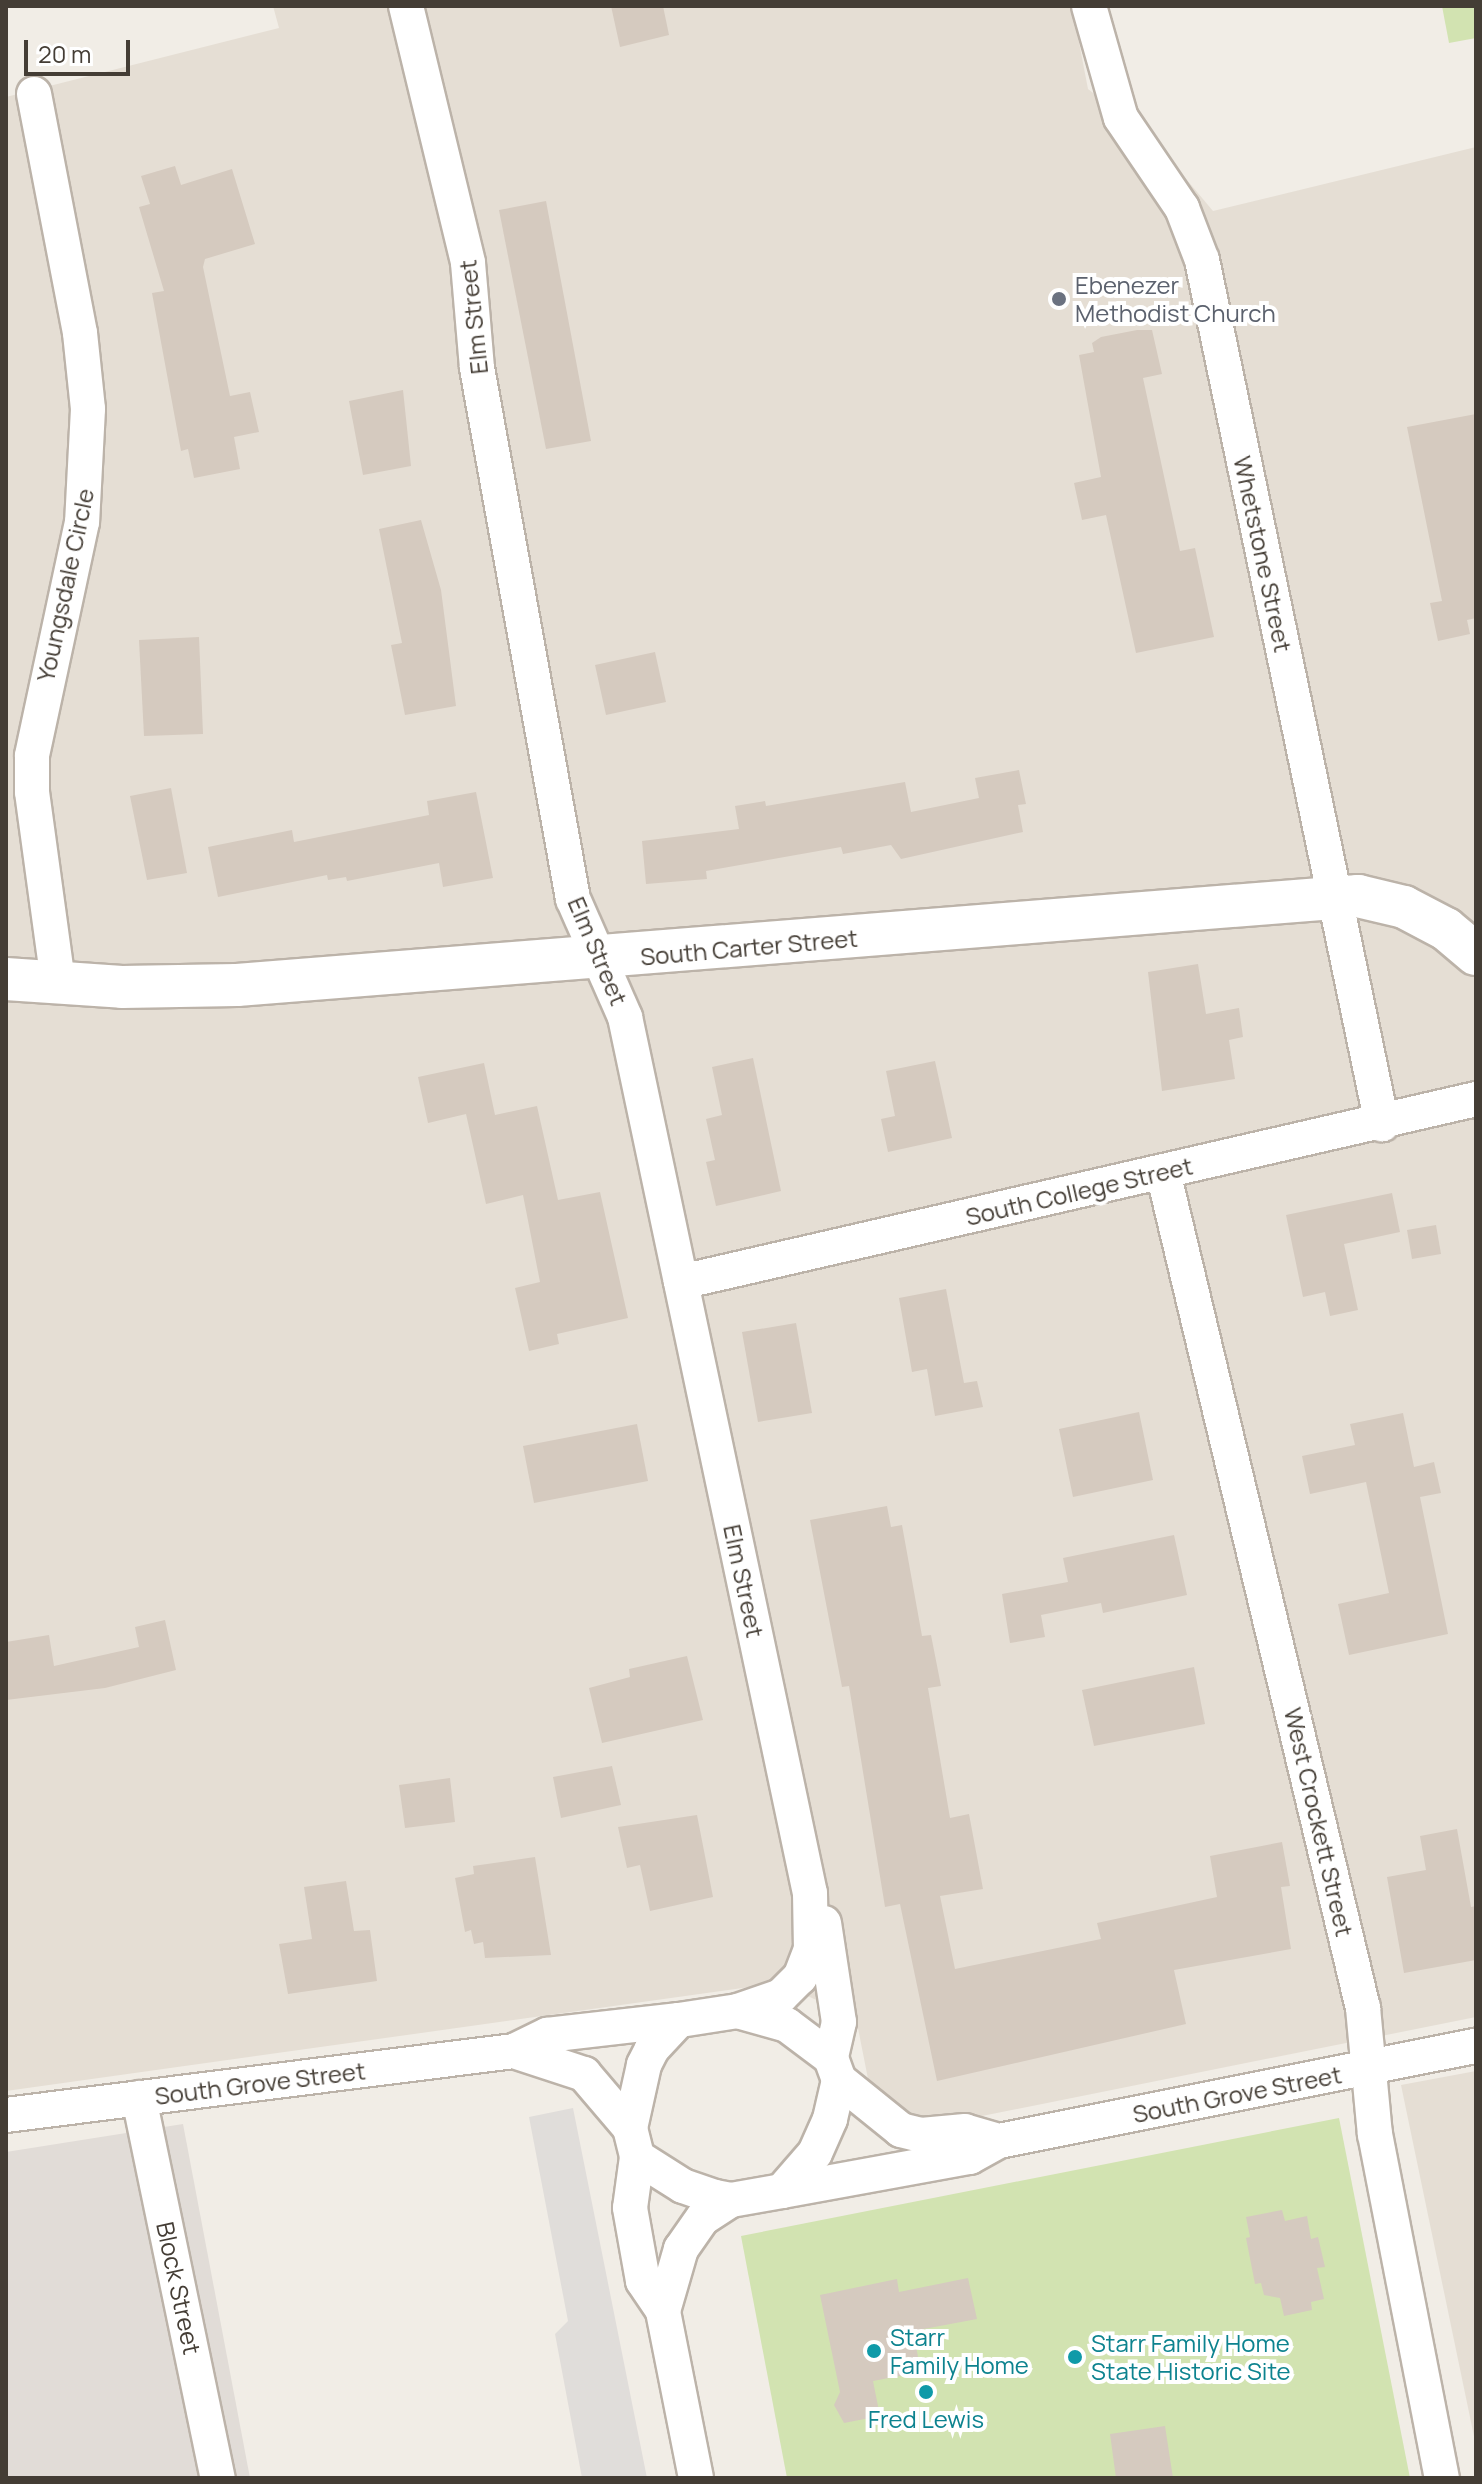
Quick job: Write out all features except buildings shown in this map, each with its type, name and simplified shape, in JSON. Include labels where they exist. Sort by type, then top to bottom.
[{"type":"street","name":"Elm Street","points":[[406,6],[466,251],[477,368],[573,899],[625,1017],[810,1893],[811,1949],[800,1977],[781,1996],[738,2011]]},
{"type":"street","name":"Whetstone Street","points":[[1089,6],[1121,118],[1182,208],[1202,260],[1382,1124]]},
{"type":"street","name":"Youngsdale Circle","points":[[34,94],[80,333],[88,409],[82,522],[32,756],[32,792],[58,982]]},
{"type":"street","name":"South Carter Street","points":[[6,979],[237,985],[601,959],[1334,897],[1381,899],[1404,907],[1446,929],[1476,954]]},
{"type":"street","name":"South College Street","points":[[681,1282],[1382,1124],[1476,1099]]},
{"type":"street","name":"West Crockett Street","points":[[1163,1172],[1363,2008],[1375,2134],[1442,2478]]},
{"type":"street","name":"Elm Street","points":[[810,1893],[824,1923],[839,2022],[835,2069]]},
{"type":"street","points":[[663,2311],[681,2249],[703,2218],[731,2200],[782,2191],[823,2138],[835,2069],[787,2025],[738,2011],[679,2020],[644,2065],[630,2208],[643,2281],[663,2311],[696,2478]]},
{"type":"street","name":"South Grove Street","points":[[6,2115],[514,2051],[547,2035],[679,2020]]},
{"type":"street","name":"South Grove Street","points":[[782,2191],[970,2157],[999,2141],[1476,2046]]},
{"type":"street","name":"South Grove Street","points":[[514,2051],[584,2074],[634,2143]]},
{"type":"street","name":"South Grove Street","points":[[835,2069],[901,2130],[921,2135],[965,2131],[999,2141]]},
{"type":"street","name":"Block Street","points":[[139,2098],[218,2478]]},
{"type":"street","points":[[634,2143],[683,2186],[731,2200]]},
{"type":"shaded area","points":[[273,6],[1072,6],[1088,89],[1155,142],[1213,211],[1476,147],[1476,2017],[932,2126],[902,2120],[870,2089],[856,2018],[779,1983],[6,2091],[6,97],[279,28]]},
{"type":"shaded area","points":[[1476,2071],[1476,2446],[1401,2085]]},
{"type":"shaded area","points":[[573,2108],[647,2478],[582,2478],[555,2334],[568,2321],[529,2117]]},
{"type":"shaded area","points":[[183,2124],[250,2478],[6,2478],[6,2152]]},
{"type":"green space","points":[[1442,6],[1476,6],[1476,38],[1449,43]]},
{"type":"green space","name":"Starr Family Home State Historic Site","points":[[1339,2118],[1410,2478],[787,2478],[741,2236]]},
{"type":"place","name":"Ebenezer Methodist Church","points":[[1059,299]]},
{"type":"place","name":"Starr Family Home","points":[[874,2351]]},
{"type":"place","name":"Starr Family Home State Historic Site","points":[[1075,2357]]},
{"type":"place","name":"Fred Lewis","points":[[926,2392]]}]
